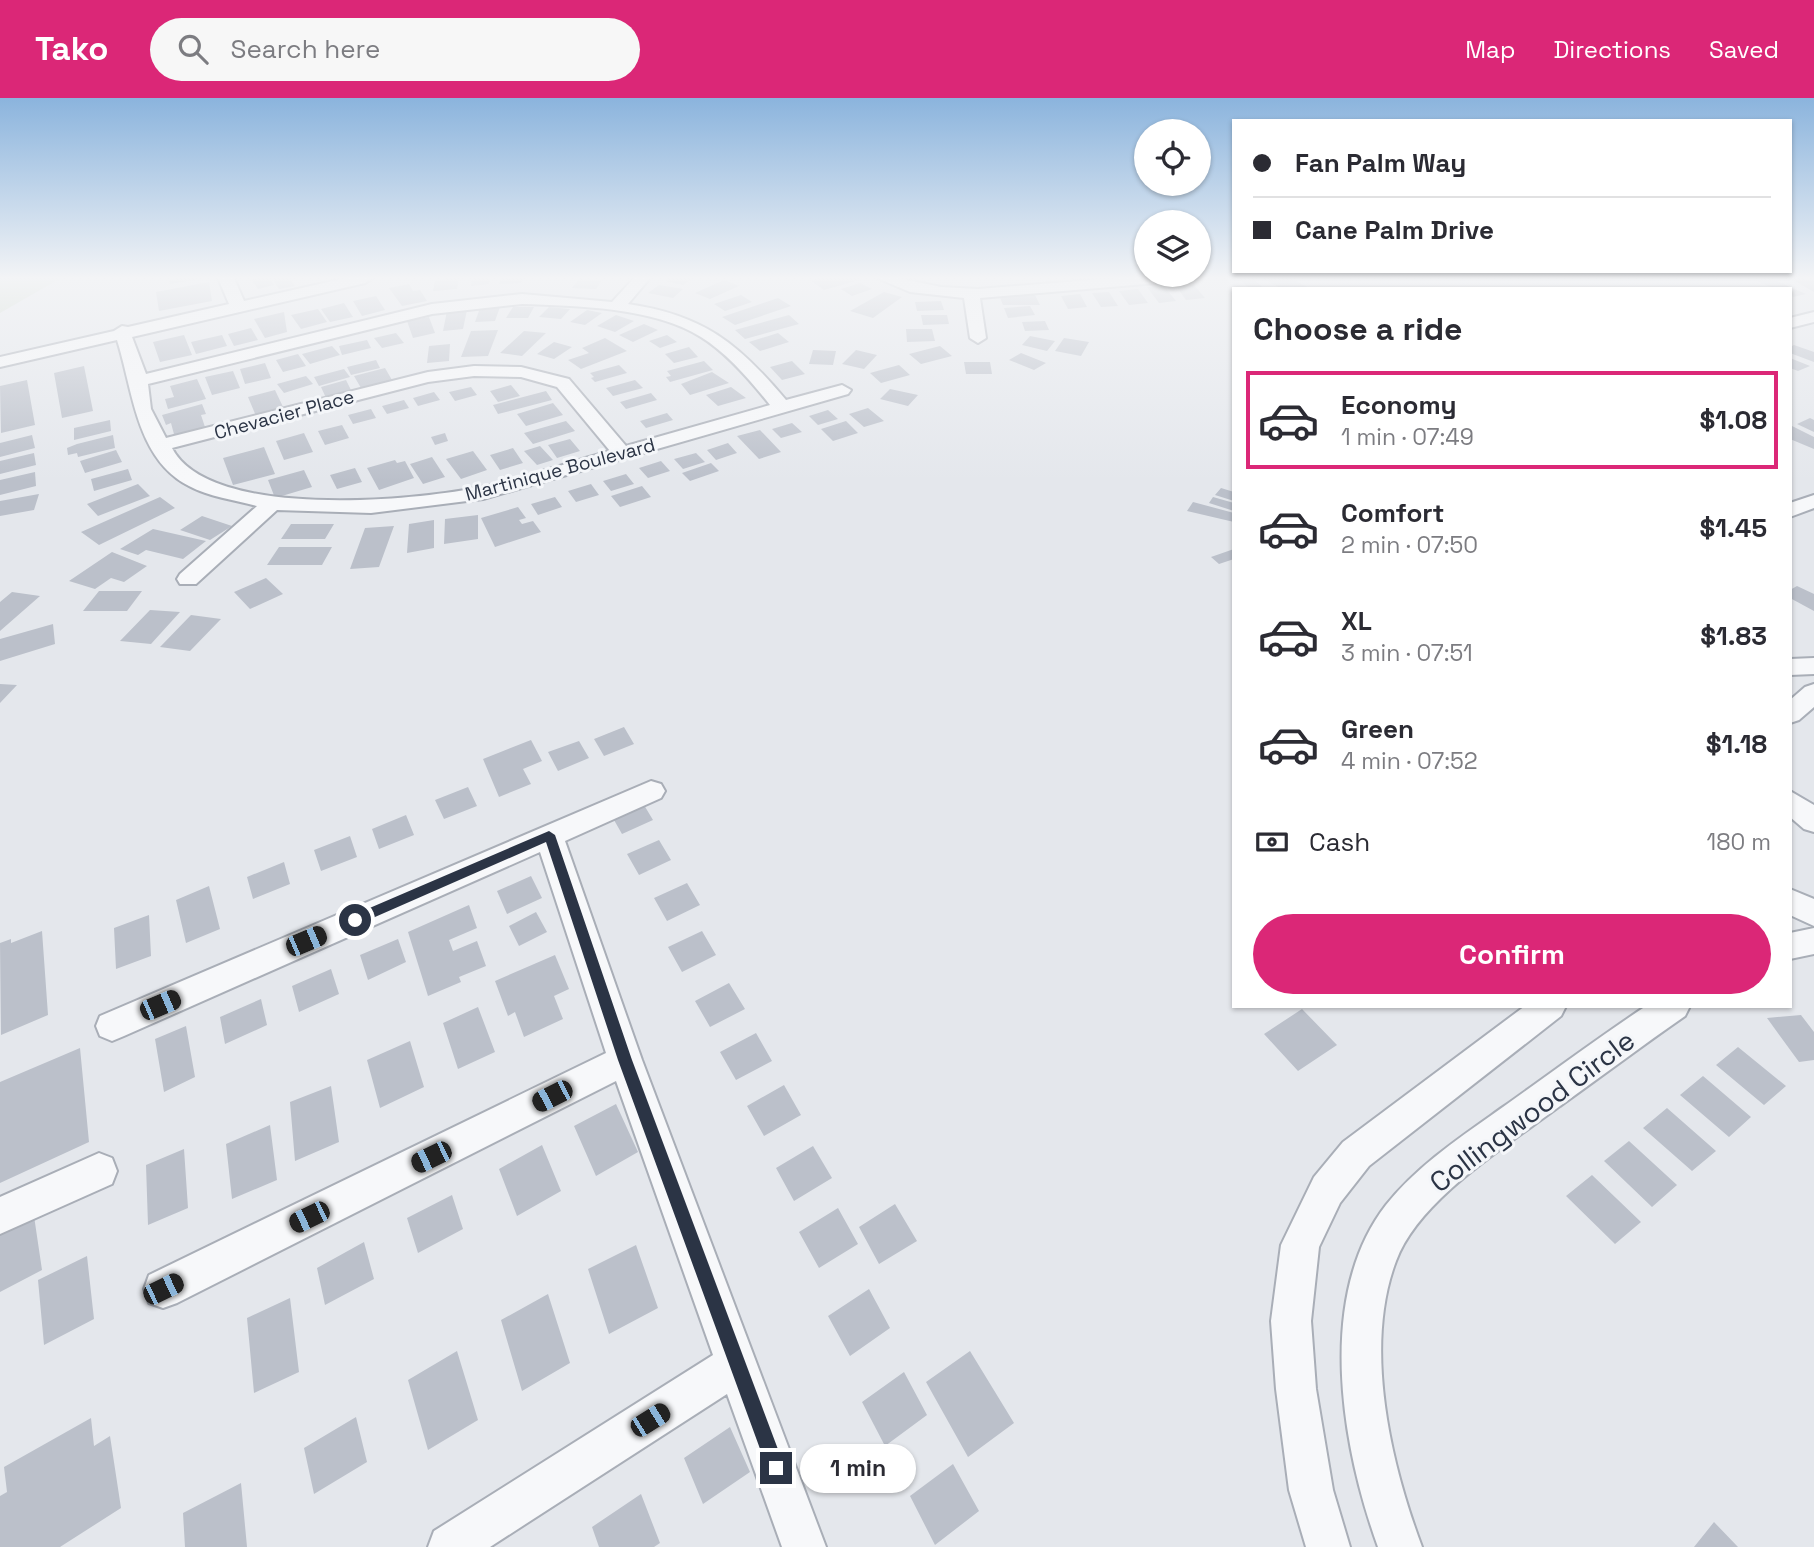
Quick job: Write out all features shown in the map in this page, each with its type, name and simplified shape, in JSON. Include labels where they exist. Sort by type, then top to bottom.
[{"type":"street","points":[[0,362],[64,346]]},
{"type":"street","name":"Martinique Boulevard","points":[[127,346],[139,381],[142,409],[167,458],[197,482],[272,504],[370,506],[483,493],[842,390]]},
{"type":"street","points":[[139,381],[283,346]]},
{"type":"street","points":[[721,346],[762,383],[782,407]]},
{"type":"street","name":"Chevacier Place","points":[[160,445],[428,377],[486,371],[521,372],[562,383],[578,397],[599,429],[623,454]]},
{"type":"street","points":[[1792,511],[1814,500]]},
{"type":"street","points":[[188,579],[272,504]]},
{"type":"street","points":[[1792,667],[1814,666]]},
{"type":"street","points":[[1792,712],[1814,693]]},
{"type":"street","points":[[112,1026],[651,791]]},
{"type":"street","points":[[1792,803],[1814,821]]},
{"type":"street","points":[[549,835],[625,1060],[804,1547]]},
{"type":"street","points":[[1792,902],[1814,913]]},
{"type":"street","points":[[1792,946],[1814,941]]},
{"type":"street","points":[[1328,1547],[1311,1490],[1296,1389],[1291,1321],[1300,1245],[1327,1190],[1356,1154],[1547,1008]]},
{"type":"street","name":"Collingwood Circle","points":[[1400,1547],[1378,1472],[1360,1355],[1363,1313],[1378,1256],[1397,1222],[1432,1185],[1488,1138],[1671,1008]]},
{"type":"street","points":[[163,1289],[625,1060]]},
{"type":"street","points":[[0,1216],[99,1171]]},
{"type":"street","points":[[450,1547],[738,1363]]},
{"type":"building","points":[[154,346],[188,346],[192,355],[160,362]]},
{"type":"building","points":[[193,346],[227,346],[196,354]]},
{"type":"building","points":[[332,346],[340,355],[310,364],[302,354]]},
{"type":"building","points":[[339,346],[370,346],[371,348],[342,355]]},
{"type":"building","points":[[429,346],[450,346],[449,361],[427,363]]},
{"type":"building","points":[[465,346],[492,346],[488,356],[461,357]]},
{"type":"building","points":[[508,346],[533,346],[522,356],[500,353]]},
{"type":"building","points":[[549,346],[572,347],[554,359],[537,354]]},
{"type":"building","points":[[618,346],[627,351],[581,369],[568,360],[589,353],[582,348]]},
{"type":"building","points":[[753,346],[777,346],[760,351]]},
{"type":"building","points":[[940,346],[952,356],[921,364],[909,354]]},
{"type":"building","points":[[1025,346],[1051,346],[1047,351]]},
{"type":"building","points":[[1059,346],[1087,346],[1081,356],[1055,351]]},
{"type":"building","points":[[1792,346],[1814,352],[1814,362],[1792,354]]},
{"type":"building","points":[[689,347],[698,357],[674,363],[665,354]]},
{"type":"building","points":[[813,350],[836,351],[833,365],[809,364]]},
{"type":"building","points":[[856,350],[877,355],[864,369],[842,364]]},
{"type":"building","points":[[1021,353],[1046,363],[1034,370],[1009,360]]},
{"type":"building","points":[[298,354],[306,366],[283,372],[276,360]]},
{"type":"building","points":[[1792,359],[1810,366],[1798,371],[1792,369]]},
{"type":"building","points":[[376,360],[380,368],[351,375],[347,367]]},
{"type":"building","points":[[704,361],[713,370],[670,382],[666,377],[671,376],[667,371]]},
{"type":"building","points":[[792,361],[805,374],[782,380],[770,367]]},
{"type":"building","points":[[964,362],[990,362],[992,374],[966,374]]},
{"type":"building","points":[[265,363],[271,378],[245,384],[240,369]]},
{"type":"building","points":[[619,365],[627,373],[595,382],[591,378],[594,377],[590,373]]},
{"type":"building","points":[[899,365],[910,375],[881,383],[870,373]]},
{"type":"building","points":[[84,366],[93,411],[62,418],[54,373]]},
{"type":"building","points":[[385,368],[392,380],[361,388],[354,376]]},
{"type":"building","points":[[344,369],[350,377],[319,386],[314,377]]},
{"type":"building","points":[[233,371],[240,388],[212,395],[205,377]]},
{"type":"building","points":[[712,372],[729,383],[690,395],[681,384]]},
{"type":"building","points":[[306,376],[313,384],[284,393],[277,384]]},
{"type":"building","points":[[197,379],[206,399],[168,409],[165,399],[174,397],[170,386]]},
{"type":"building","points":[[27,380],[35,425],[1,433],[0,386]]},
{"type":"building","points":[[346,380],[352,392],[326,398],[321,387]]},
{"type":"building","points":[[635,380],[643,388],[613,396],[606,388]]},
{"type":"building","points":[[511,385],[520,396],[498,402],[490,391]]},
{"type":"building","points":[[471,387],[477,395],[455,401],[449,392]]},
{"type":"building","points":[[731,387],[746,398],[718,406],[706,395]]},
{"type":"building","points":[[890,389],[918,395],[908,406],[880,399]]},
{"type":"building","points":[[275,390],[284,409],[256,416],[248,397]]},
{"type":"building","points":[[546,391],[552,400],[498,414],[493,405]]},
{"type":"building","points":[[434,392],[440,400],[418,406],[413,398]]},
{"type":"building","points":[[651,393],[657,400],[626,409],[620,402]]},
{"type":"building","points":[[404,400],[409,408],[387,414],[382,406]]},
{"type":"building","points":[[553,403],[563,415],[526,426],[517,414]]},
{"type":"building","points":[[202,404],[206,414],[201,415],[206,430],[175,438],[171,423],[166,425],[162,415]]},
{"type":"building","points":[[868,408],[884,421],[864,427],[849,414]]},
{"type":"building","points":[[371,409],[376,418],[353,424],[348,415]]},
{"type":"building","points":[[828,410],[838,419],[818,425],[809,416]]},
{"type":"building","points":[[667,413],[673,420],[646,428],[640,421]]},
{"type":"building","points":[[1810,418],[1814,420],[1814,432],[1797,424]]},
{"type":"building","points":[[110,420],[111,431],[74,440],[74,428]]},
{"type":"building","points":[[566,421],[575,431],[533,444],[524,433]]},
{"type":"building","points":[[846,421],[858,433],[833,441],[821,429]]},
{"type":"building","points":[[792,423],[802,432],[781,438],[772,429]]},
{"type":"building","points":[[342,425],[349,438],[325,445],[318,431]]},
{"type":"building","points":[[1792,426],[1814,437],[1814,449],[1792,440]]},
{"type":"building","points":[[760,430],[781,452],[759,459],[737,436]]},
{"type":"building","points":[[304,433],[313,452],[284,460],[276,441]]},
{"type":"building","points":[[445,433],[448,441],[435,445],[431,437]]},
{"type":"building","points":[[32,435],[35,448],[0,457],[0,443]]},
{"type":"building","points":[[113,435],[115,448],[78,457],[77,453],[68,455],[67,448]]},
{"type":"building","points":[[570,439],[580,451],[557,458],[548,445]]},
{"type":"building","points":[[728,443],[737,453],[716,460],[707,450]]},
{"type":"building","points":[[540,446],[553,460],[537,465],[524,451]]},
{"type":"building","points":[[264,447],[275,474],[233,485],[223,458]]},
{"type":"building","points":[[513,448],[523,463],[500,470],[490,455]]},
{"type":"building","points":[[116,450],[122,462],[85,473],[80,461]]},
{"type":"building","points":[[473,451],[487,470],[461,479],[446,459]]},
{"type":"building","points":[[34,453],[36,465],[0,474],[0,461]]},
{"type":"building","points":[[696,453],[705,462],[683,469],[674,459]]},
{"type":"building","points":[[432,457],[445,477],[423,484],[410,464]]},
{"type":"building","points":[[395,460],[397,463],[405,461],[414,478],[379,490],[367,468]]},
{"type":"building","points":[[661,461],[670,471],[648,478],[639,468]]},
{"type":"building","points":[[711,463],[719,471],[690,481],[682,473]]},
{"type":"building","points":[[355,468],[362,482],[337,489],[330,475]]},
{"type":"building","points":[[128,469],[132,480],[94,491],[91,479]]},
{"type":"building","points":[[304,470],[312,487],[275,498],[268,480]]},
{"type":"building","points":[[35,472],[36,486],[0,495],[0,480]]},
{"type":"building","points":[[626,474],[634,484],[611,491],[603,481]]},
{"type":"building","points":[[138,484],[150,496],[98,516],[87,504]]},
{"type":"building","points":[[591,484],[599,495],[576,502],[568,491]]},
{"type":"building","points":[[642,486],[651,497],[620,507],[611,496]]},
{"type":"building","points":[[1221,488],[1232,491],[1232,500],[1215,495]]},
{"type":"building","points":[[39,494],[34,510],[0,516],[0,501]]},
{"type":"building","points":[[160,497],[175,508],[99,545],[81,532]]},
{"type":"building","points":[[555,497],[562,507],[538,515],[531,504]]},
{"type":"building","points":[[1213,497],[1232,502],[1232,510],[1209,503]]},
{"type":"building","points":[[1193,502],[1232,512],[1232,522],[1187,511]]},
{"type":"building","points":[[518,507],[526,518],[519,520],[522,524],[533,521],[541,532],[495,547],[481,518]]},
{"type":"building","points":[[478,515],[478,539],[444,544],[445,519]]},
{"type":"building","points":[[202,516],[232,526],[210,540],[180,530]]},
{"type":"building","points":[[434,520],[434,548],[407,553],[409,524]]},
{"type":"building","points":[[291,524],[334,524],[325,539],[281,539]]},
{"type":"building","points":[[394,526],[379,567],[350,569],[365,528]]},
{"type":"building","points":[[153,529],[206,541],[183,559],[146,550],[138,555],[120,549]]},
{"type":"building","points":[[279,547],[332,547],[322,565],[267,565]]},
{"type":"building","points":[[1232,550],[1232,560],[1219,564],[1211,557]]},
{"type":"building","points":[[112,552],[147,566],[124,582],[111,578],[95,589],[69,581]]},
{"type":"building","points":[[266,578],[283,594],[250,609],[234,592]]},
{"type":"building","points":[[1797,586],[1814,594],[1814,611],[1792,599],[1792,589]]},
{"type":"building","points":[[99,591],[142,591],[127,611],[83,611]]},
{"type":"building","points":[[12,592],[40,596],[0,631],[0,602]]},
{"type":"building","points":[[150,610],[180,612],[151,644],[120,641]]},
{"type":"building","points":[[191,615],[221,619],[190,651],[160,647]]},
{"type":"building","points":[[53,624],[55,644],[0,661],[0,639]]},
{"type":"building","points":[[0,684],[17,685],[0,703]]},
{"type":"building","points":[[624,727],[634,744],[604,756],[594,739]]},
{"type":"building","points":[[531,740],[542,761],[523,769],[531,784],[499,797],[483,759]]},
{"type":"building","points":[[579,741],[589,758],[558,771],[548,752]]},
{"type":"building","points":[[468,787],[477,806],[444,819],[435,800]]},
{"type":"building","points":[[641,800],[653,820],[622,834],[610,813]]},
{"type":"building","points":[[406,815],[414,835],[379,849],[372,829]]},
{"type":"building","points":[[350,836],[357,857],[321,871],[314,850]]},
{"type":"building","points":[[659,840],[671,860],[639,875],[627,854]]},
{"type":"building","points":[[284,862],[290,884],[253,899],[247,877]]},
{"type":"building","points":[[531,876],[542,898],[507,914],[497,891]]},
{"type":"building","points":[[687,883],[700,905],[667,921],[654,898]]},
{"type":"building","points":[[209,886],[220,929],[186,943],[176,900]]},
{"type":"building","points":[[469,905],[477,928],[449,940],[453,951],[477,941],[486,966],[459,977],[461,982],[428,996],[408,932]]},
{"type":"building","points":[[536,912],[547,932],[519,946],[509,926]]},
{"type":"building","points":[[149,915],[151,956],[116,969],[114,928]]},
{"type":"building","points":[[42,931],[48,1015],[1,1035],[0,943],[11,939],[11,943]]},
{"type":"building","points":[[702,931],[716,955],[682,972],[668,947]]},
{"type":"building","points":[[398,939],[406,962],[368,980],[360,955]]},
{"type":"building","points":[[555,955],[569,989],[554,996],[563,1019],[524,1037],[515,1012],[508,1016],[495,981]]},
{"type":"building","points":[[331,969],[339,994],[299,1012],[292,986]]},
{"type":"building","points":[[729,983],[745,1009],[710,1027],[695,1001]]},
{"type":"building","points":[[261,999],[267,1025],[225,1044],[220,1017]]},
{"type":"building","points":[[478,1007],[495,1052],[458,1069],[443,1023]]},
{"type":"building","points":[[1302,1009],[1337,1045],[1298,1071],[1264,1034]]},
{"type":"building","points":[[1801,1015],[1814,1032],[1814,1060],[1799,1062],[1767,1018]]},
{"type":"building","points":[[186,1026],[195,1077],[164,1092],[155,1039]]},
{"type":"building","points":[[756,1033],[772,1061],[736,1080],[720,1052]]},
{"type":"building","points":[[410,1041],[424,1087],[380,1108],[367,1060]]},
{"type":"building","points":[[1738,1047],[1786,1086],[1764,1105],[1716,1065]]},
{"type":"building","points":[[80,1048],[89,1142],[0,1183],[0,1082]]},
{"type":"building","points":[[1703,1076],[1751,1117],[1729,1137],[1680,1095]]},
{"type":"building","points":[[784,1085],[801,1115],[764,1136],[747,1106]]},
{"type":"building","points":[[331,1086],[339,1142],[295,1161],[290,1102]]},
{"type":"building","points":[[616,1104],[638,1152],[596,1176],[574,1126]]},
{"type":"building","points":[[1667,1108],[1716,1151],[1692,1171],[1643,1128]]},
{"type":"building","points":[[270,1125],[277,1180],[232,1199],[226,1144]]},
{"type":"building","points":[[1629,1141],[1677,1185],[1652,1207],[1604,1161]]},
{"type":"building","points":[[542,1145],[561,1191],[517,1216],[499,1169]]},
{"type":"building","points":[[813,1146],[832,1178],[794,1201],[776,1168]]},
{"type":"building","points":[[184,1149],[188,1208],[148,1225],[146,1165]]},
{"type":"building","points":[[1592,1175],[1641,1222],[1615,1244],[1566,1196]]},
{"type":"building","points":[[452,1195],[463,1229],[418,1253],[407,1218]]},
{"type":"building","points":[[895,1204],[917,1241],[879,1264],[859,1227]]},
{"type":"building","points":[[838,1208],[858,1244],[819,1268],[799,1232]]},
{"type":"building","points":[[34,1216],[42,1270],[0,1292],[0,1233]]},
{"type":"building","points":[[364,1242],[374,1279],[325,1305],[317,1268]]},
{"type":"building","points":[[636,1245],[658,1308],[609,1334],[588,1269]]},
{"type":"building","points":[[87,1256],[94,1319],[44,1345],[38,1280]]},
{"type":"building","points":[[869,1289],[890,1328],[850,1356],[828,1316]]},
{"type":"building","points":[[548,1294],[570,1363],[522,1391],[501,1320]]},
{"type":"building","points":[[290,1298],[299,1372],[254,1393],[247,1318]]},
{"type":"building","points":[[457,1351],[478,1420],[428,1450],[408,1380]]},
{"type":"building","points":[[970,1351],[1014,1423],[968,1457],[926,1382]]},
{"type":"building","points":[[904,1372],[927,1415],[885,1446],[862,1402]]},
{"type":"building","points":[[356,1417],[367,1462],[314,1494],[304,1448]]},
{"type":"building","points":[[91,1418],[94,1446],[110,1436],[121,1508],[60,1547],[0,1547],[0,1496],[7,1492],[4,1467]]},
{"type":"building","points":[[730,1427],[750,1472],[703,1504],[684,1458]]},
{"type":"building","points":[[953,1464],[979,1511],[935,1545],[910,1496]]},
{"type":"building","points":[[241,1483],[247,1547],[185,1547],[183,1513]]},
{"type":"building","points":[[641,1494],[660,1543],[654,1547],[599,1547],[592,1527]]},
{"type":"building","points":[[1714,1522],[1738,1547],[1694,1547]]},
{"type":"route","points":[[355,920],[549,835],[625,1060],[776,1468]]}]
